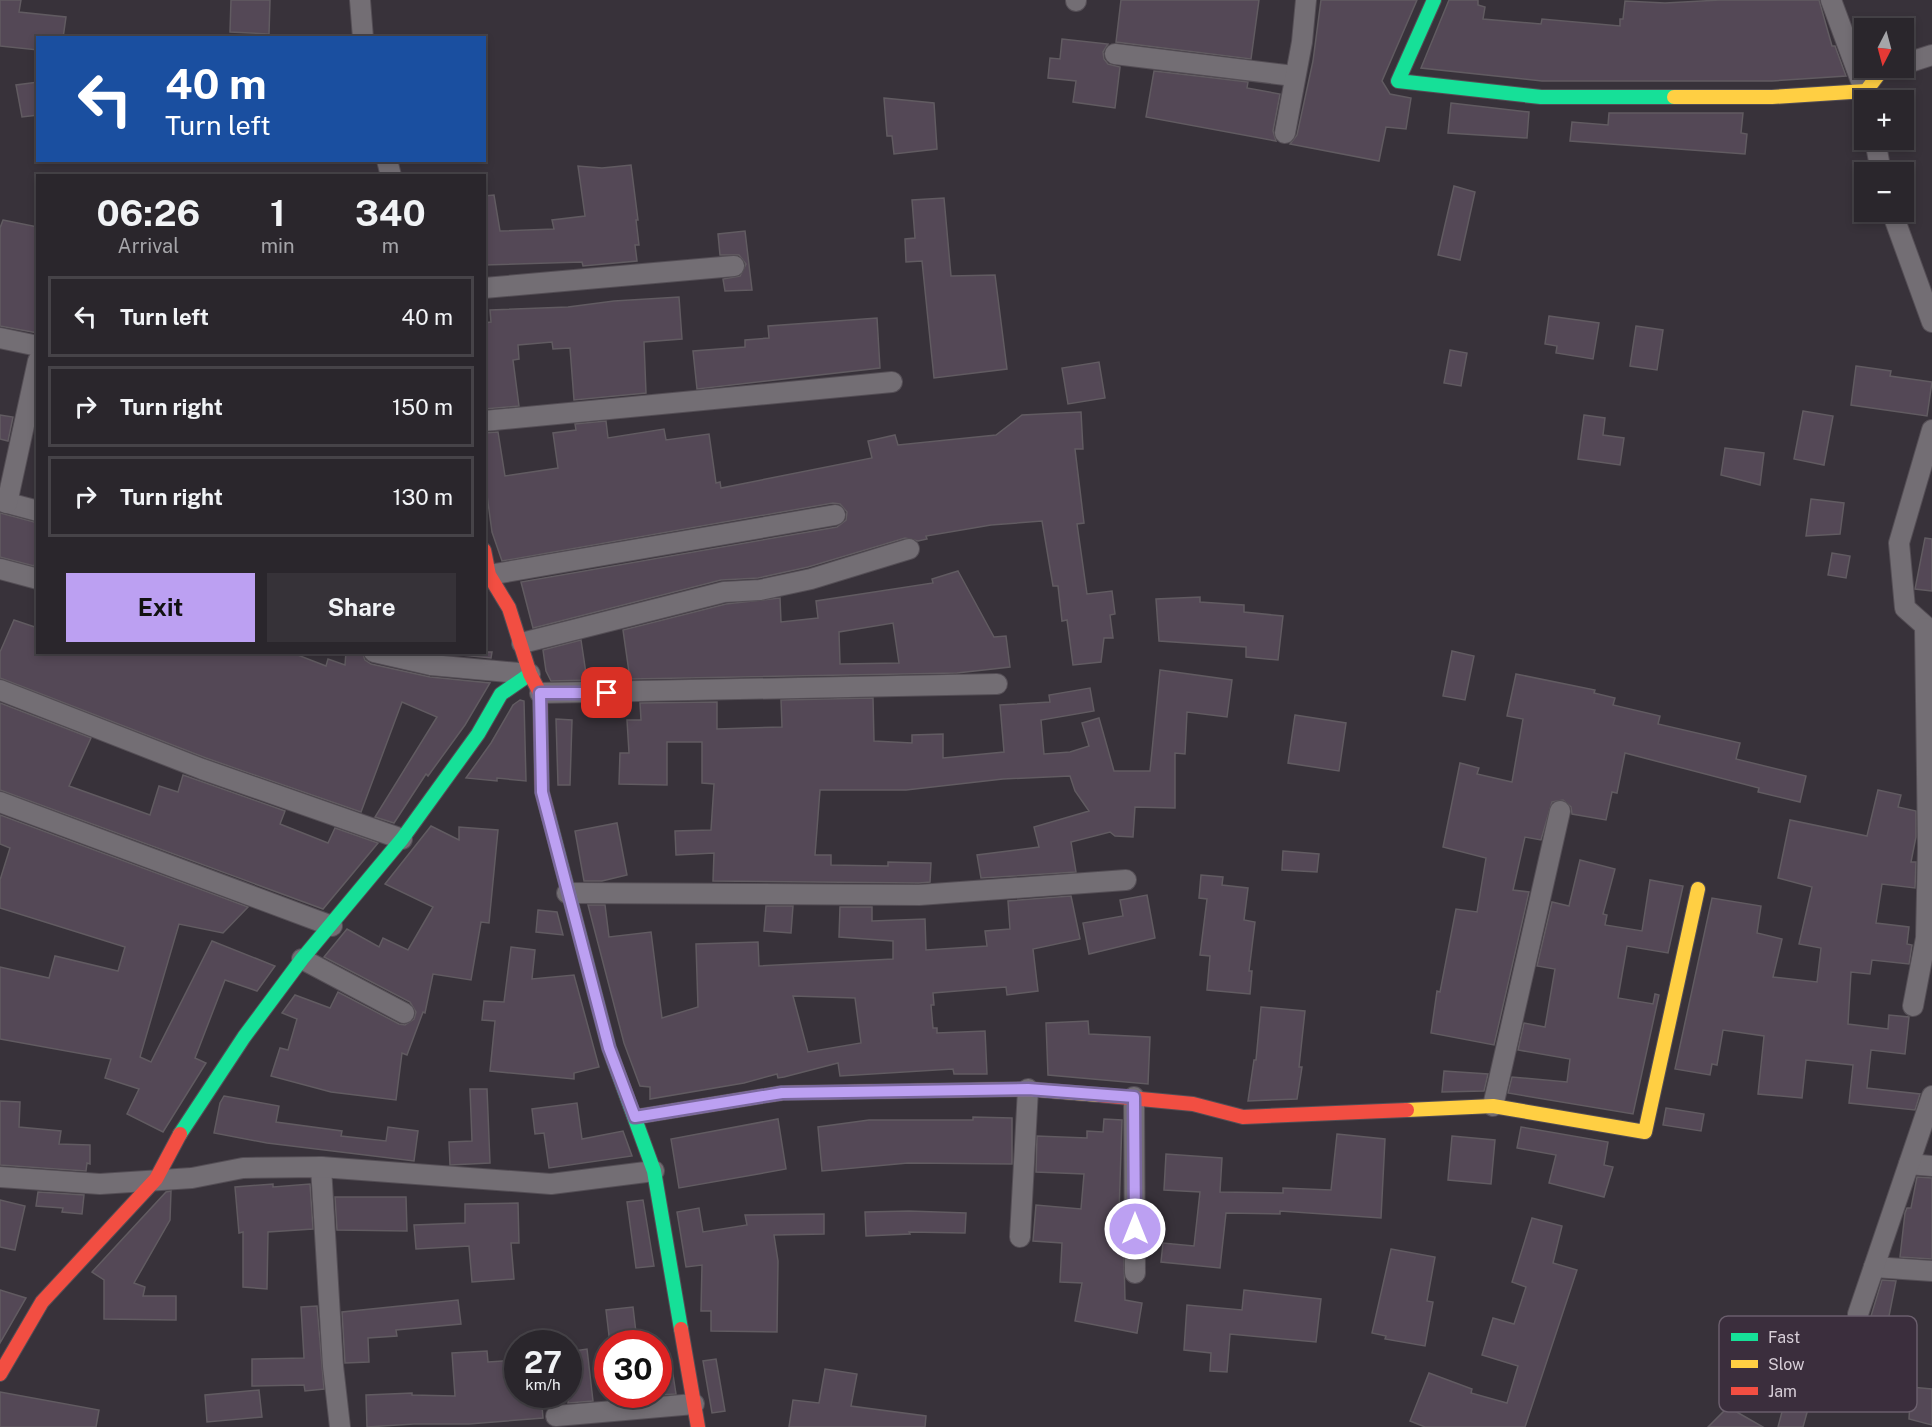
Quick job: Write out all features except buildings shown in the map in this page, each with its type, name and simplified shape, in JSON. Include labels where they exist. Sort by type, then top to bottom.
[{"type":"street","points":[[360,0],[363,36]]},
{"type":"street","points":[[1285,133],[1302,42],[1306,0]]},
{"type":"street","points":[[1434,0],[1398,81],[1540,97],[1854,95]]},
{"type":"street","points":[[1831,0],[1865,90]]},
{"type":"street","points":[[1115,54],[1294,76]]},
{"type":"street","points":[[1914,61],[1932,55]]},
{"type":"street","points":[[1896,222],[1932,322]]},
{"type":"street","points":[[486,288],[734,266]]},
{"type":"street","points":[[0,338],[36,346]]},
{"type":"street","points":[[36,369],[4,502],[36,510]]},
{"type":"street","points":[[486,421],[892,381]]},
{"type":"street","points":[[1913,1006],[1926,938],[1928,630],[1905,608],[1899,543],[1923,486],[1932,430]]},
{"type":"street","points":[[489,574],[835,515]]},
{"type":"street","points":[[522,643],[724,592],[760,590],[811,579],[909,549]]},
{"type":"street","points":[[486,560],[489,574],[509,608],[530,674],[540,693],[542,792],[609,1048],[654,1171],[698,1427]]},
{"type":"street","points":[[0,570],[36,579]]},
{"type":"street","points":[[383,654],[431,665],[530,674]]},
{"type":"street","points":[[0,1374],[42,1302],[156,1179],[182,1131],[238,1046],[302,959],[332,926],[402,839],[478,734],[501,694],[530,674]]},
{"type":"street","points":[[540,693],[997,684]]},
{"type":"street","points":[[0,690],[202,769],[402,839]]},
{"type":"street","points":[[0,802],[332,926]]},
{"type":"street","points":[[1493,1106],[1560,811]]},
{"type":"street","points":[[567,893],[919,895],[1125,880]]},
{"type":"street","points":[[635,1117],[782,1093],[1028,1089],[1193,1104],[1243,1117],[1493,1106],[1645,1132],[1698,889]]},
{"type":"street","points":[[302,959],[404,1013]]},
{"type":"street","points":[[1020,1237],[1028,1089]]},
{"type":"street","points":[[1858,1314],[1932,1096]]},
{"type":"street","points":[[1134,1097],[1135,1273]]},
{"type":"street","points":[[1909,1164],[1932,1166]]},
{"type":"street","points":[[0,1177],[100,1184],[192,1178],[243,1167],[321,1167],[551,1184],[654,1171]]},
{"type":"street","points":[[321,1167],[333,1366],[340,1427]]},
{"type":"street","points":[[1874,1267],[1932,1271]]},
{"type":"street","points":[[556,1416],[694,1404]]},
{"type":"traffic: fast","points":[[1434,0],[1398,81],[1541,97],[1674,97]]},
{"type":"traffic: fast","points":[[180,1134],[244,1037],[302,959],[402,839],[478,734],[501,694],[530,674]]},
{"type":"traffic: fast","points":[[549,818],[609,1048],[654,1171],[681,1329]]},
{"type":"traffic: slow","points":[[1674,97],[1772,97],[1866,91],[1876,78]]},
{"type":"traffic: slow","points":[[1407,1110],[1493,1106],[1645,1132],[1698,889]]},
{"type":"traffic: slow","points":[[635,1117],[782,1093],[1028,1089],[1099,1095]]},
{"type":"traffic: jam","points":[[486,560],[489,575],[509,608],[530,674],[540,693],[542,792],[549,818]]},
{"type":"traffic: jam","points":[[1099,1095],[1193,1104],[1243,1117],[1407,1110]]},
{"type":"traffic: jam","points":[[0,1374],[42,1302],[156,1179],[180,1134]]},
{"type":"traffic: jam","points":[[681,1329],[698,1427]]},
{"type":"route","points":[[607,693],[540,693],[542,792],[609,1048],[635,1117],[782,1093],[1028,1089],[1134,1097],[1135,1229]]}]
